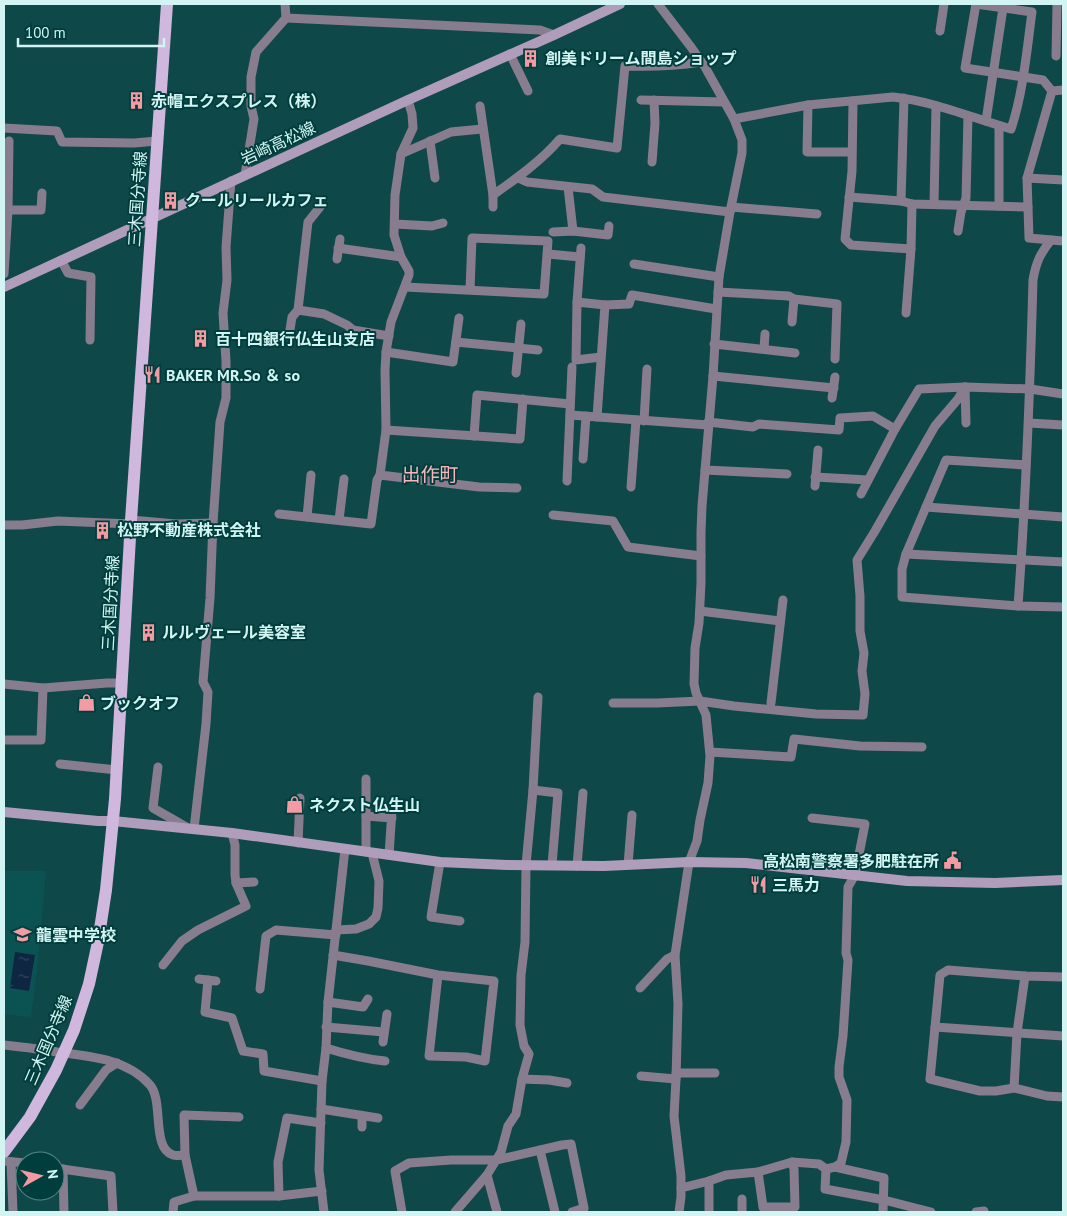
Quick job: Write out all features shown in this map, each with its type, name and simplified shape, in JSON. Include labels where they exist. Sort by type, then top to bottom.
[{"type":"main road","name":"三木国分寺線","points":[[6,1158],[56,1070],[74,1030],[89,984],[106,890],[117,770],[131,522],[166,4]]},
{"type":"street","points":[[245,175],[254,120],[250,106],[251,77],[256,52],[286,18],[285,4]]},
{"type":"street","name":"岩崎高松線","points":[[4,287],[231,181],[620,4]]},
{"type":"street","points":[[658,4],[701,62],[734,119],[742,140],[742,153],[730,209],[719,278],[700,532],[700,610],[695,648],[694,684],[706,715],[710,752],[708,782],[697,841],[689,862],[675,955],[678,1004],[674,1116],[681,1176],[679,1212]]},
{"type":"street","points":[[940,31],[944,4]]},
{"type":"street","points":[[734,119],[808,105],[893,97],[936,106],[1011,129],[1023,77],[1032,12],[1030,8],[1003,8],[976,4],[965,68],[993,73],[1023,77],[1043,80],[1052,91]]},
{"type":"street","points":[[1056,56],[1057,4]]},
{"type":"street","points":[[986,121],[1003,8]]},
{"type":"street","points":[[286,18],[540,30],[554,35]]},
{"type":"street","points":[[510,54],[528,91]]},
{"type":"street","points":[[493,195],[518,178],[560,139],[618,148],[625,66],[679,66],[701,62]]},
{"type":"street","points":[[1052,91],[1063,90]]},
{"type":"street","points":[[1052,91],[1027,178],[1029,238],[1063,241]]},
{"type":"street","points":[[901,200],[904,98]]},
{"type":"street","points":[[279,514],[371,524],[376,480],[380,475],[386,430],[386,352],[391,322],[409,275],[394,235],[395,195],[401,154],[413,128],[408,100]]},
{"type":"street","points":[[642,100],[724,102]]},
{"type":"street","points":[[652,162],[655,123],[654,100]]},
{"type":"street","points":[[853,101],[852,171],[845,239],[851,245],[911,249]]},
{"type":"street","points":[[808,105],[807,152],[851,152]]},
{"type":"street","points":[[480,106],[494,207]]},
{"type":"street","points":[[934,204],[936,106]]},
{"type":"street","points":[[958,231],[961,212],[966,198],[968,116]]},
{"type":"street","points":[[999,126],[999,206]]},
{"type":"street","points":[[4,128],[57,131],[62,142],[134,143],[157,141]]},
{"type":"street","points":[[401,154],[451,132],[482,129]]},
{"type":"street","points":[[4,274],[8,210],[9,141]]},
{"type":"street","points":[[430,141],[436,178]]},
{"type":"street","points":[[518,178],[527,182],[592,189],[603,197],[730,209],[817,214]]},
{"type":"street","points":[[1027,178],[1063,180]]},
{"type":"street","points":[[191,829],[206,724],[208,692],[203,682],[210,598],[220,422],[226,398],[223,313],[227,280],[226,248],[231,181]]},
{"type":"street","points":[[568,186],[574,231]]},
{"type":"street","points":[[8,210],[42,210],[42,193]]},
{"type":"street","points":[[849,197],[901,200],[912,204],[1028,207]]},
{"type":"street","points":[[906,313],[912,204]]},
{"type":"street","points":[[289,336],[292,317],[298,310],[308,222],[320,207]]},
{"type":"street","points":[[394,224],[432,226],[443,223]]},
{"type":"street","points":[[553,232],[574,231],[608,235],[609,226]]},
{"type":"street","points":[[405,286],[470,290],[544,294],[548,241],[472,238],[470,290]]},
{"type":"street","points":[[337,259],[340,239]]},
{"type":"street","points":[[1018,606],[1029,423],[1033,280],[1036,265],[1042,252],[1051,240]]},
{"type":"street","points":[[338,248],[402,257]]},
{"type":"street","points":[[548,254],[581,252],[577,302],[576,360],[601,357]]},
{"type":"street","points":[[61,260],[68,273],[90,277],[90,340]]},
{"type":"street","points":[[634,264],[719,278]]},
{"type":"street","points":[[718,292],[789,296],[794,299],[837,304],[835,359]]},
{"type":"street","points":[[577,302],[605,305],[629,304],[632,295],[716,309]]},
{"type":"street","points":[[792,322],[794,299]]},
{"type":"street","points":[[597,417],[605,305]]},
{"type":"street","points":[[298,310],[324,314],[353,330],[389,336]]},
{"type":"street","points":[[386,352],[453,362],[459,318]]},
{"type":"street","points":[[516,373],[521,324]]},
{"type":"street","points":[[764,349],[765,334]]},
{"type":"street","points":[[456,342],[538,350]]},
{"type":"street","points":[[714,344],[795,352]]},
{"type":"street","points":[[568,481],[572,367]]},
{"type":"street","points":[[631,487],[647,369]]},
{"type":"street","points":[[712,376],[834,388]]},
{"type":"street","points":[[832,398],[835,377]]},
{"type":"street","points":[[965,387],[966,423]]},
{"type":"street","points":[[613,703],[700,701],[816,714],[863,716],[865,694],[862,671],[864,653],[860,630],[858,560],[934,426],[958,399],[965,387]]},
{"type":"street","points":[[861,494],[895,429],[919,389],[965,387],[1030,389],[1063,394]]},
{"type":"street","points":[[474,436],[477,395],[570,404]]},
{"type":"street","points":[[386,430],[520,439],[523,400]]},
{"type":"street","points":[[570,415],[754,427],[759,424],[839,430],[840,418],[873,416],[895,429]]},
{"type":"street","points":[[583,460],[586,416]]},
{"type":"street","points":[[1029,423],[1063,425]]},
{"type":"street","points":[[818,450],[815,482],[868,480]]},
{"type":"street","points":[[1026,465],[946,460],[906,554],[902,569],[902,597],[1063,608]]},
{"type":"street","points":[[704,470],[787,474]]},
{"type":"street","points":[[307,517],[311,475]]},
{"type":"street","points":[[380,475],[479,487],[517,488]]},
{"type":"street","points":[[339,520],[344,479]]},
{"type":"street","points":[[926,507],[1063,517]]},
{"type":"street","points":[[553,516],[613,521],[628,547],[701,556]]},
{"type":"street","points":[[4,525],[58,521],[213,523]]},
{"type":"street","points":[[906,554],[1063,562]]},
{"type":"street","points":[[771,703],[783,600]]},
{"type":"street","points":[[700,610],[780,621]]},
{"type":"street","points":[[4,684],[43,688],[107,682],[122,683]]},
{"type":"street","points":[[4,740],[41,740],[43,688]]},
{"type":"street","points":[[455,1212],[488,1175],[501,1152],[508,1126],[516,1114],[529,1054],[524,1046],[520,1025],[521,974],[525,942],[526,865],[533,790],[538,697]]},
{"type":"street","points":[[710,752],[791,757],[794,739],[860,746],[922,747]]},
{"type":"street","points":[[60,764],[117,770]]},
{"type":"street","points":[[158,767],[153,808],[191,829]]},
{"type":"street","points":[[260,989],[266,936],[276,930],[336,932],[369,924],[376,918],[379,881],[369,853],[366,779]]},
{"type":"street","points":[[533,790],[558,792],[552,866]]},
{"type":"street","points":[[577,866],[583,793]]},
{"type":"street","points":[[298,843],[300,798]]},
{"type":"street","points":[[4,812],[191,829],[440,862],[552,866],[689,862],[746,863],[907,881],[995,883],[1063,880]]},
{"type":"street","points":[[366,816],[392,814],[389,855]]},
{"type":"street","points":[[628,865],[632,815]]},
{"type":"street","points":[[812,818],[865,824],[855,875],[848,887],[846,953],[848,960],[839,1067],[839,1077],[848,1100],[846,1142],[841,1163],[831,1168],[825,1189],[884,1200],[931,1212]]},
{"type":"street","points":[[162,965],[182,941],[198,930],[246,906],[236,883],[235,845],[232,834]]},
{"type":"street","points":[[324,1212],[319,1170],[322,1081],[328,1002],[346,849]]},
{"type":"street","points":[[440,862],[432,917],[460,921]]},
{"type":"street","points":[[236,883],[254,882]]},
{"type":"street","points":[[333,955],[438,974],[494,981],[485,1061],[466,1056],[429,1056],[438,974]]},
{"type":"street","points":[[640,988],[667,959],[675,955]]},
{"type":"street","points":[[1063,977],[948,970],[940,975],[930,1079],[980,1090],[996,1091],[1014,1088],[1047,1096],[1063,1097]]},
{"type":"street","points":[[1014,1088],[1024,976]]},
{"type":"street","points":[[208,980],[205,1012],[232,1018],[243,1051],[264,1049],[264,1075],[322,1081]]},
{"type":"street","points":[[328,1002],[363,1007],[368,999]]},
{"type":"street","points":[[326,1027],[383,1037],[387,1014]]},
{"type":"street","points":[[935,1027],[1063,1036]]},
{"type":"street","points":[[4,1045],[100,1058],[136,1072],[151,1086],[156,1096],[161,1140],[165,1149],[173,1155],[185,1155]]},
{"type":"street","points":[[326,1048],[347,1055],[373,1060],[385,1060]]},
{"type":"street","points":[[80,1105],[106,1070],[116,1063]]},
{"type":"street","points":[[641,1076],[716,1073]]},
{"type":"street","points":[[522,1080],[549,1080],[567,1083]]},
{"type":"street","points":[[321,1109],[378,1118]]},
{"type":"street","points":[[194,1196],[185,1155],[184,1115],[239,1117]]},
{"type":"street","points":[[362,1116],[362,1127]]},
{"type":"street","points":[[279,1196],[278,1162],[287,1118],[321,1123]]},
{"type":"street","points":[[402,1212],[395,1171],[409,1163],[451,1160],[496,1160],[571,1144],[584,1208],[572,1212]]},
{"type":"street","points":[[540,1150],[555,1212]]},
{"type":"street","points":[[6,1158],[13,1212]]},
{"type":"street","points":[[758,1172],[763,1208],[795,1206],[794,1169],[792,1162]]},
{"type":"street","points":[[681,1188],[726,1175],[758,1172],[792,1162],[819,1164],[884,1178],[883,1212]]},
{"type":"street","points":[[65,1169],[111,1176],[113,1212]]},
{"type":"street","points":[[488,1175],[497,1212]]},
{"type":"street","points":[[709,1181],[709,1212]]},
{"type":"street","points":[[173,1212],[174,1202],[194,1196],[279,1196],[322,1191]]},
{"type":"street","points":[[742,1198],[742,1212]]},
{"type":"street","points":[[976,1212],[984,1212]]},
{"type":"shaded area","name":"龍雲中学校","points":[[4,871],[46,871],[31,1017],[4,1014]]},
{"type":"water","points":[[15,952],[35,955],[29,991],[10,988]]},
{"type":"place","name":"創美ドリーム間島ショップ","points":[[531,58]]},
{"type":"place","name":"赤帽エクスプレス（株）","points":[[137,101]]},
{"type":"place","name":"クールリールカフェ","points":[[171,200]]},
{"type":"place","name":"百十四銀行仏生山支店","points":[[201,339]]},
{"type":"place","name":"BAKER MR.So ＆ so","points":[[152,375]]},
{"type":"place","name":"松野不動産株式会社","points":[[103,530]]},
{"type":"place","name":"ルルヴェール美容室","points":[[148,632]]},
{"type":"place","name":"ブックオフ","points":[[86,703]]},
{"type":"place","name":"ネクスト仏生山","points":[[295,805]]},
{"type":"place","name":"高松南警察署多肥駐在所","points":[[953,861]]},
{"type":"place","name":"三馬力","points":[[758,885]]},
{"type":"place","name":"龍雲中学校","points":[[22,935]]},
{"type":"district","name":"出作町","points":[[430,474]]}]
